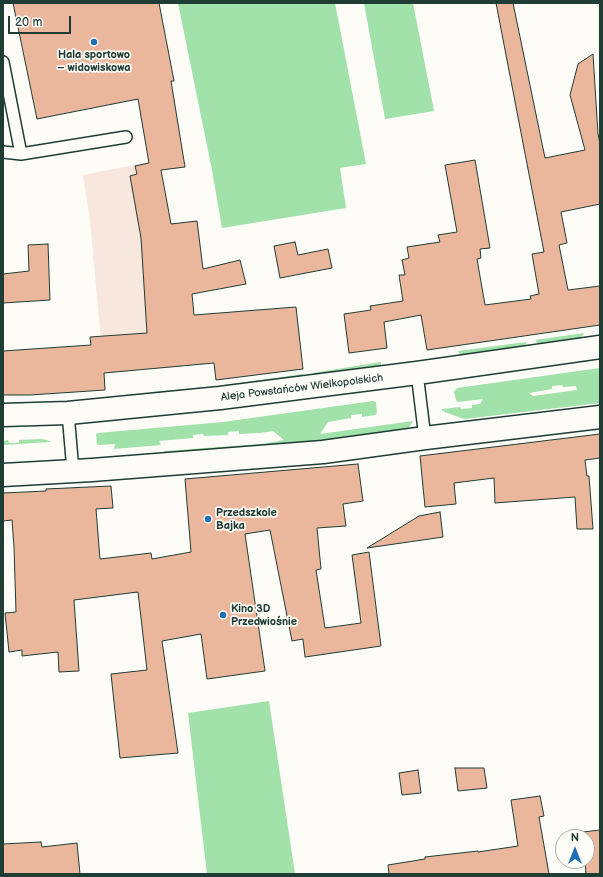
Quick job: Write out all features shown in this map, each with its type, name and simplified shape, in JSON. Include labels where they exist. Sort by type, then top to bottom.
[{"type":"street","name":"Aleja Powstańców Wielkopolskich","points":[[3,415],[68,413],[220,398],[417,373],[600,347]]},
{"type":"street","points":[[3,475],[323,452],[600,417]]},
{"type":"lane","points":[[3,62],[20,154]]},
{"type":"lane","points":[[3,152],[20,154],[126,137]]},
{"type":"lane","points":[[417,373],[425,438]]},
{"type":"lane","points":[[68,413],[73,471]]},
{"type":"shaded area","points":[[172,83],[185,167],[161,171],[171,225],[183,367],[154,369],[154,363],[132,365],[132,371],[104,373],[90,220],[83,175],[149,162],[137,87]]},
{"type":"green space","points":[[178,3],[335,3],[366,164],[340,168],[346,208],[222,228],[212,170]]},
{"type":"green space","points":[[364,3],[413,3],[434,111],[385,119]]},
{"type":"green space","points":[[584,333],[580,340],[540,346],[535,340]]},
{"type":"green space","points":[[526,342],[522,349],[464,357],[458,351]]},
{"type":"green space","points":[[381,362],[381,365],[377,369],[318,378],[312,373]]},
{"type":"green space","points":[[600,368],[600,403],[464,419],[442,411],[442,409],[460,407],[461,409],[472,408],[472,405],[480,404],[483,399],[458,402],[454,392],[457,388]],"holes":[[[562,385],[563,387],[576,386],[577,390],[533,396],[529,393],[552,389],[552,386]]]},
{"type":"green space","points":[[303,374],[299,381],[217,388],[217,386]]},
{"type":"green space","points":[[207,387],[207,389],[151,395],[151,392]]},
{"type":"green space","points":[[373,401],[376,402],[377,413],[375,415],[362,417],[362,414],[351,415],[351,418],[328,422],[320,434],[413,421],[406,430],[324,442],[164,455],[164,451],[261,444],[284,440],[273,431],[239,434],[239,431],[228,432],[228,435],[204,436],[203,434],[193,435],[193,438],[159,441],[161,445],[114,449],[115,444],[97,444],[96,434],[98,433],[223,422]]},
{"type":"green space","points":[[42,439],[50,442],[3,445],[3,441],[8,440],[9,443],[19,443],[19,440]]},
{"type":"green space","points":[[269,701],[295,874],[207,874],[188,713]]},
{"type":"building","points":[[13,3],[159,3],[174,81],[171,81],[185,167],[161,170],[171,224],[197,221],[203,269],[240,260],[246,284],[192,294],[194,315],[296,307],[303,369],[216,380],[214,363],[104,373],[105,390],[30,395],[3,395],[3,351],[91,345],[90,337],[147,333],[141,238],[130,176],[137,174],[135,166],[149,163],[138,99],[37,119]]},
{"type":"building","points":[[496,3],[513,3],[545,158],[585,150],[570,95],[578,64],[593,54],[598,134],[600,144],[600,204],[561,212],[567,243],[559,245],[568,290],[600,286],[600,325],[427,350],[421,315],[384,322],[387,348],[349,353],[344,314],[371,310],[370,306],[403,301],[399,275],[405,275],[402,260],[409,258],[407,247],[440,242],[438,235],[457,232],[445,165],[475,160],[490,248],[480,249],[481,258],[477,259],[485,305],[531,299],[530,296],[539,294],[532,254],[544,252]]},
{"type":"building","points":[[295,242],[298,255],[328,249],[332,268],[280,278],[274,246]]},
{"type":"building","points":[[48,244],[50,300],[3,303],[3,274],[29,271],[28,245]]},
{"type":"building","points":[[600,434],[600,458],[585,460],[587,476],[589,476],[593,529],[577,529],[575,497],[495,503],[494,478],[454,483],[456,504],[425,507],[420,456]]},
{"type":"building","points":[[358,464],[363,501],[343,504],[346,526],[317,528],[321,569],[316,570],[325,628],[361,623],[352,555],[369,552],[381,646],[305,657],[303,639],[292,641],[270,530],[245,534],[265,671],[207,679],[201,634],[162,641],[178,753],[120,758],[111,674],[147,670],[138,592],[74,600],[79,671],[59,672],[58,652],[22,656],[22,650],[9,652],[5,613],[16,612],[14,547],[12,520],[3,521],[3,493],[46,491],[46,489],[111,486],[113,508],[96,509],[100,559],[151,553],[152,559],[191,552],[185,479]]},
{"type":"building","points":[[440,512],[443,537],[367,548],[419,516]]},
{"type":"building","points":[[455,768],[484,768],[487,788],[458,791]]},
{"type":"building","points":[[418,770],[421,793],[402,795],[399,773]]},
{"type":"building","points":[[540,796],[544,816],[539,817],[549,874],[389,874],[388,865],[425,859],[425,857],[478,852],[518,846],[511,800]]},
{"type":"building","points":[[600,830],[600,874],[586,874],[586,869],[595,869],[595,831]]},
{"type":"building","points":[[41,842],[42,847],[77,843],[80,874],[3,874],[3,844]]},
{"type":"place","name":"Hala sportowo – widowiskowa","points":[[94,42]]},
{"type":"place","name":"Przedszkole Bajka","points":[[208,519]]},
{"type":"place","name":"Kino 3D Przedwiośnie","points":[[223,615]]}]
